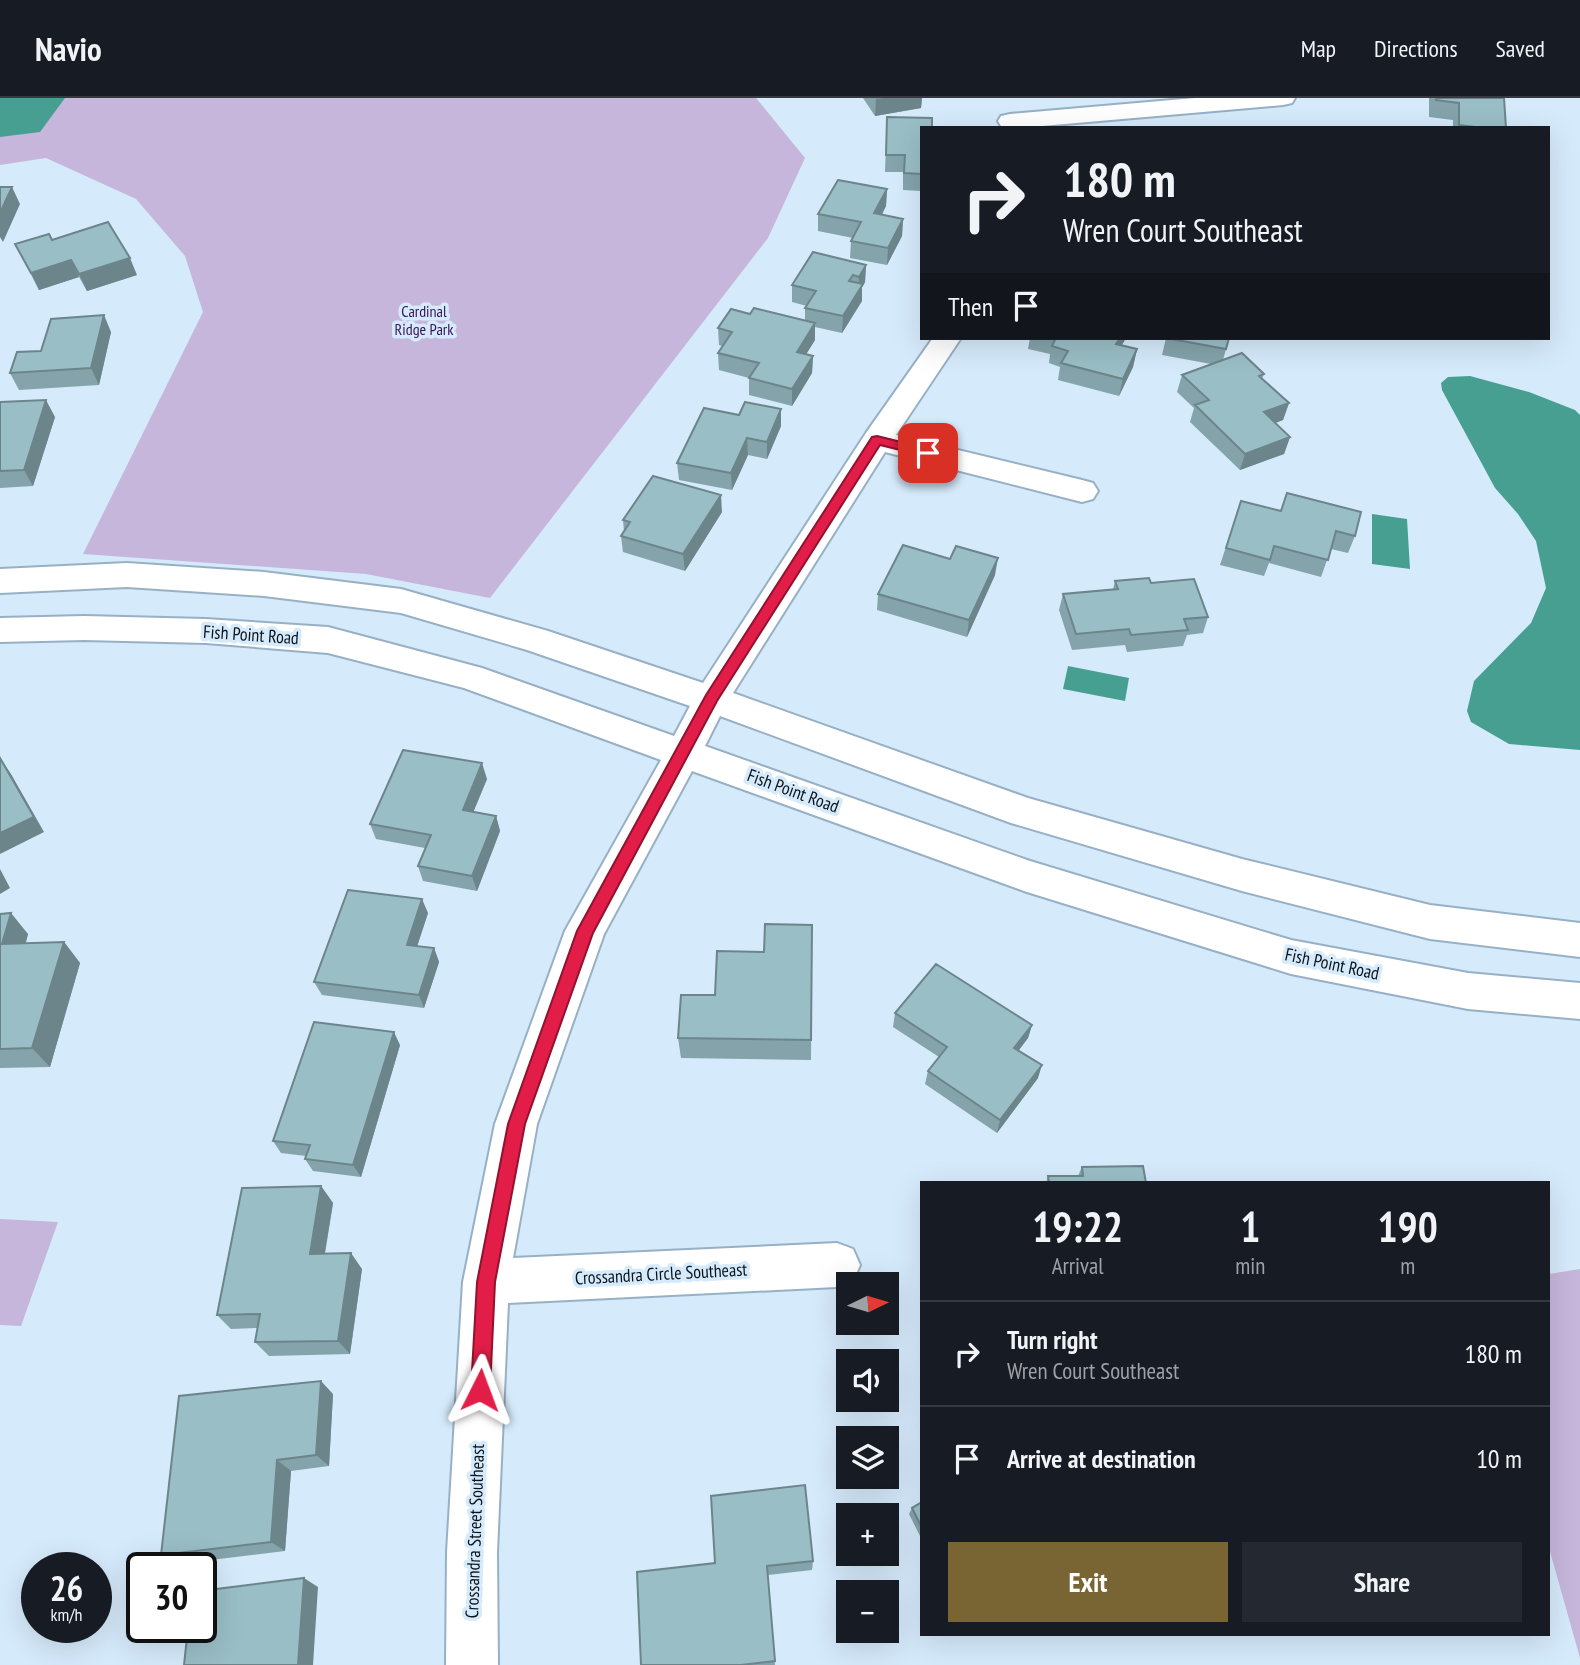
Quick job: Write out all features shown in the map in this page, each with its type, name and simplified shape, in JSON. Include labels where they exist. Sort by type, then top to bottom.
[{"type":"street","points":[[995,98],[1011,124],[1283,98]]},
{"type":"street","name":"Crossandra Street Southeast","points":[[472,1665],[472,1552],[486,1282],[516,1124],[585,931],[711,699],[877,440],[946,340]]},
{"type":"street","points":[[877,440],[1082,491]]},
{"type":"street","points":[[0,581],[127,575],[264,584],[401,601],[536,640],[711,699],[1024,812],[1242,875],[1430,922],[1580,940]]},
{"type":"street","name":"Fish Point Road","points":[[0,630],[179,630],[328,640],[470,677],[1027,876],[1291,957],[1468,991],[1580,1002]]},
{"type":"street","name":"Crossandra Circle Southeast","points":[[486,1282],[836,1265]]},
{"type":"green space","name":"Cardinal Ridge Park","points":[[0,98],[756,98],[805,158],[768,238],[490,598],[366,574],[83,554],[203,312],[185,256],[136,199],[46,158],[0,165]]},
{"type":"green space","points":[[0,1219],[58,1222],[21,1326],[0,1325]]},
{"type":"green space","points":[[1580,1269],[1580,1658],[1550,1552],[1550,1274]]},
{"type":"shaded area","points":[[0,98],[65,98],[40,132],[0,137]]},
{"type":"shaded area","points":[[1470,376],[1529,392],[1575,410],[1580,415],[1580,750],[1509,744],[1471,722],[1467,711],[1474,681],[1531,623],[1546,588],[1536,541],[1518,514],[1495,488],[1442,390],[1441,383],[1448,377]]},
{"type":"shaded area","points":[[1372,514],[1407,519],[1410,569],[1372,564]]},
{"type":"shaded area","points":[[1068,666],[1129,678],[1125,701],[1063,689]]},
{"type":"building","points":[[1504,98],[1506,126],[1459,125],[1459,103],[1436,100]]},
{"type":"building","points":[[887,117],[932,118],[932,126],[920,126],[920,174],[904,173],[905,155],[886,155]]},
{"type":"building","points":[[838,180],[887,189],[874,213],[903,219],[888,248],[851,241],[861,222],[818,214]]},
{"type":"building","points":[[0,187],[12,187],[0,213]]},
{"type":"building","points":[[108,222],[130,258],[79,274],[71,260],[31,273],[15,244],[49,234],[52,240]]},
{"type":"building","points":[[813,252],[866,265],[859,277],[853,275],[849,281],[863,284],[843,316],[805,308],[816,291],[792,285]]},
{"type":"building","points":[[754,308],[815,323],[797,352],[813,356],[792,389],[749,378],[759,363],[718,353],[732,332],[718,328],[731,309],[750,314]]},
{"type":"building","points":[[104,315],[91,368],[10,373],[17,352],[41,351],[51,319]]},
{"type":"building","points":[[1055,340],[1119,340],[1116,344],[1137,349],[1123,379],[1061,363],[1068,351],[1052,346]]},
{"type":"building","points":[[1177,340],[1228,340],[1226,349]]},
{"type":"building","points":[[1242,353],[1264,374],[1259,376],[1289,403],[1264,412],[1290,437],[1245,454],[1195,405],[1209,400],[1182,375]]},
{"type":"building","points":[[46,400],[24,470],[0,471],[0,402]]},
{"type":"building","points":[[745,402],[781,409],[767,442],[747,438],[731,473],[677,463],[704,408],[739,415]]},
{"type":"building","points":[[653,476],[721,495],[683,554],[621,536],[630,522],[623,520]]},
{"type":"building","points":[[1287,493],[1361,512],[1355,536],[1336,531],[1328,560],[1274,546],[1270,560],[1226,548],[1241,501],[1281,511]]},
{"type":"building","points":[[903,545],[950,559],[956,546],[998,558],[969,620],[878,594]]},
{"type":"building","points":[[1149,578],[1151,583],[1194,579],[1208,617],[1184,619],[1188,630],[1131,635],[1129,629],[1076,634],[1063,594],[1118,589],[1115,581]]},
{"type":"building","points":[[403,750],[482,763],[463,810],[496,816],[472,876],[418,866],[431,835],[370,824]]},
{"type":"building","points":[[0,758],[34,817],[0,833]]},
{"type":"building","points":[[348,890],[422,899],[407,945],[434,948],[419,995],[314,982]]},
{"type":"building","points":[[11,913],[2,944],[64,942],[32,1048],[0,1049],[0,914]]},
{"type":"building","points":[[765,924],[812,925],[811,1040],[678,1038],[681,995],[715,995],[717,951],[764,952]]},
{"type":"building","points":[[936,964],[1032,1025],[1014,1048],[1042,1065],[1000,1120],[928,1071],[947,1047],[895,1013]]},
{"type":"building","points":[[314,1022],[394,1032],[353,1165],[305,1159],[310,1145],[273,1141]]},
{"type":"building","points":[[1143,1166],[1146,1181],[1049,1181],[1048,1176],[1083,1176],[1082,1167]]},
{"type":"building","points":[[321,1186],[310,1254],[351,1253],[338,1341],[255,1342],[260,1314],[217,1315],[242,1188]]},
{"type":"building","points":[[321,1381],[316,1455],[277,1460],[271,1542],[186,1552],[161,1552],[179,1396]]},
{"type":"building","points":[[805,1485],[813,1561],[767,1566],[775,1661],[741,1665],[641,1665],[637,1572],[715,1563],[711,1496]]},
{"type":"building","points":[[920,1503],[920,1524],[912,1508]]},
{"type":"building","points":[[304,1578],[298,1665],[184,1665],[186,1643],[217,1643],[217,1589]]},
{"type":"route","points":[[480,1390],[486,1282],[516,1124],[585,931],[711,699],[877,440],[928,453]]}]
